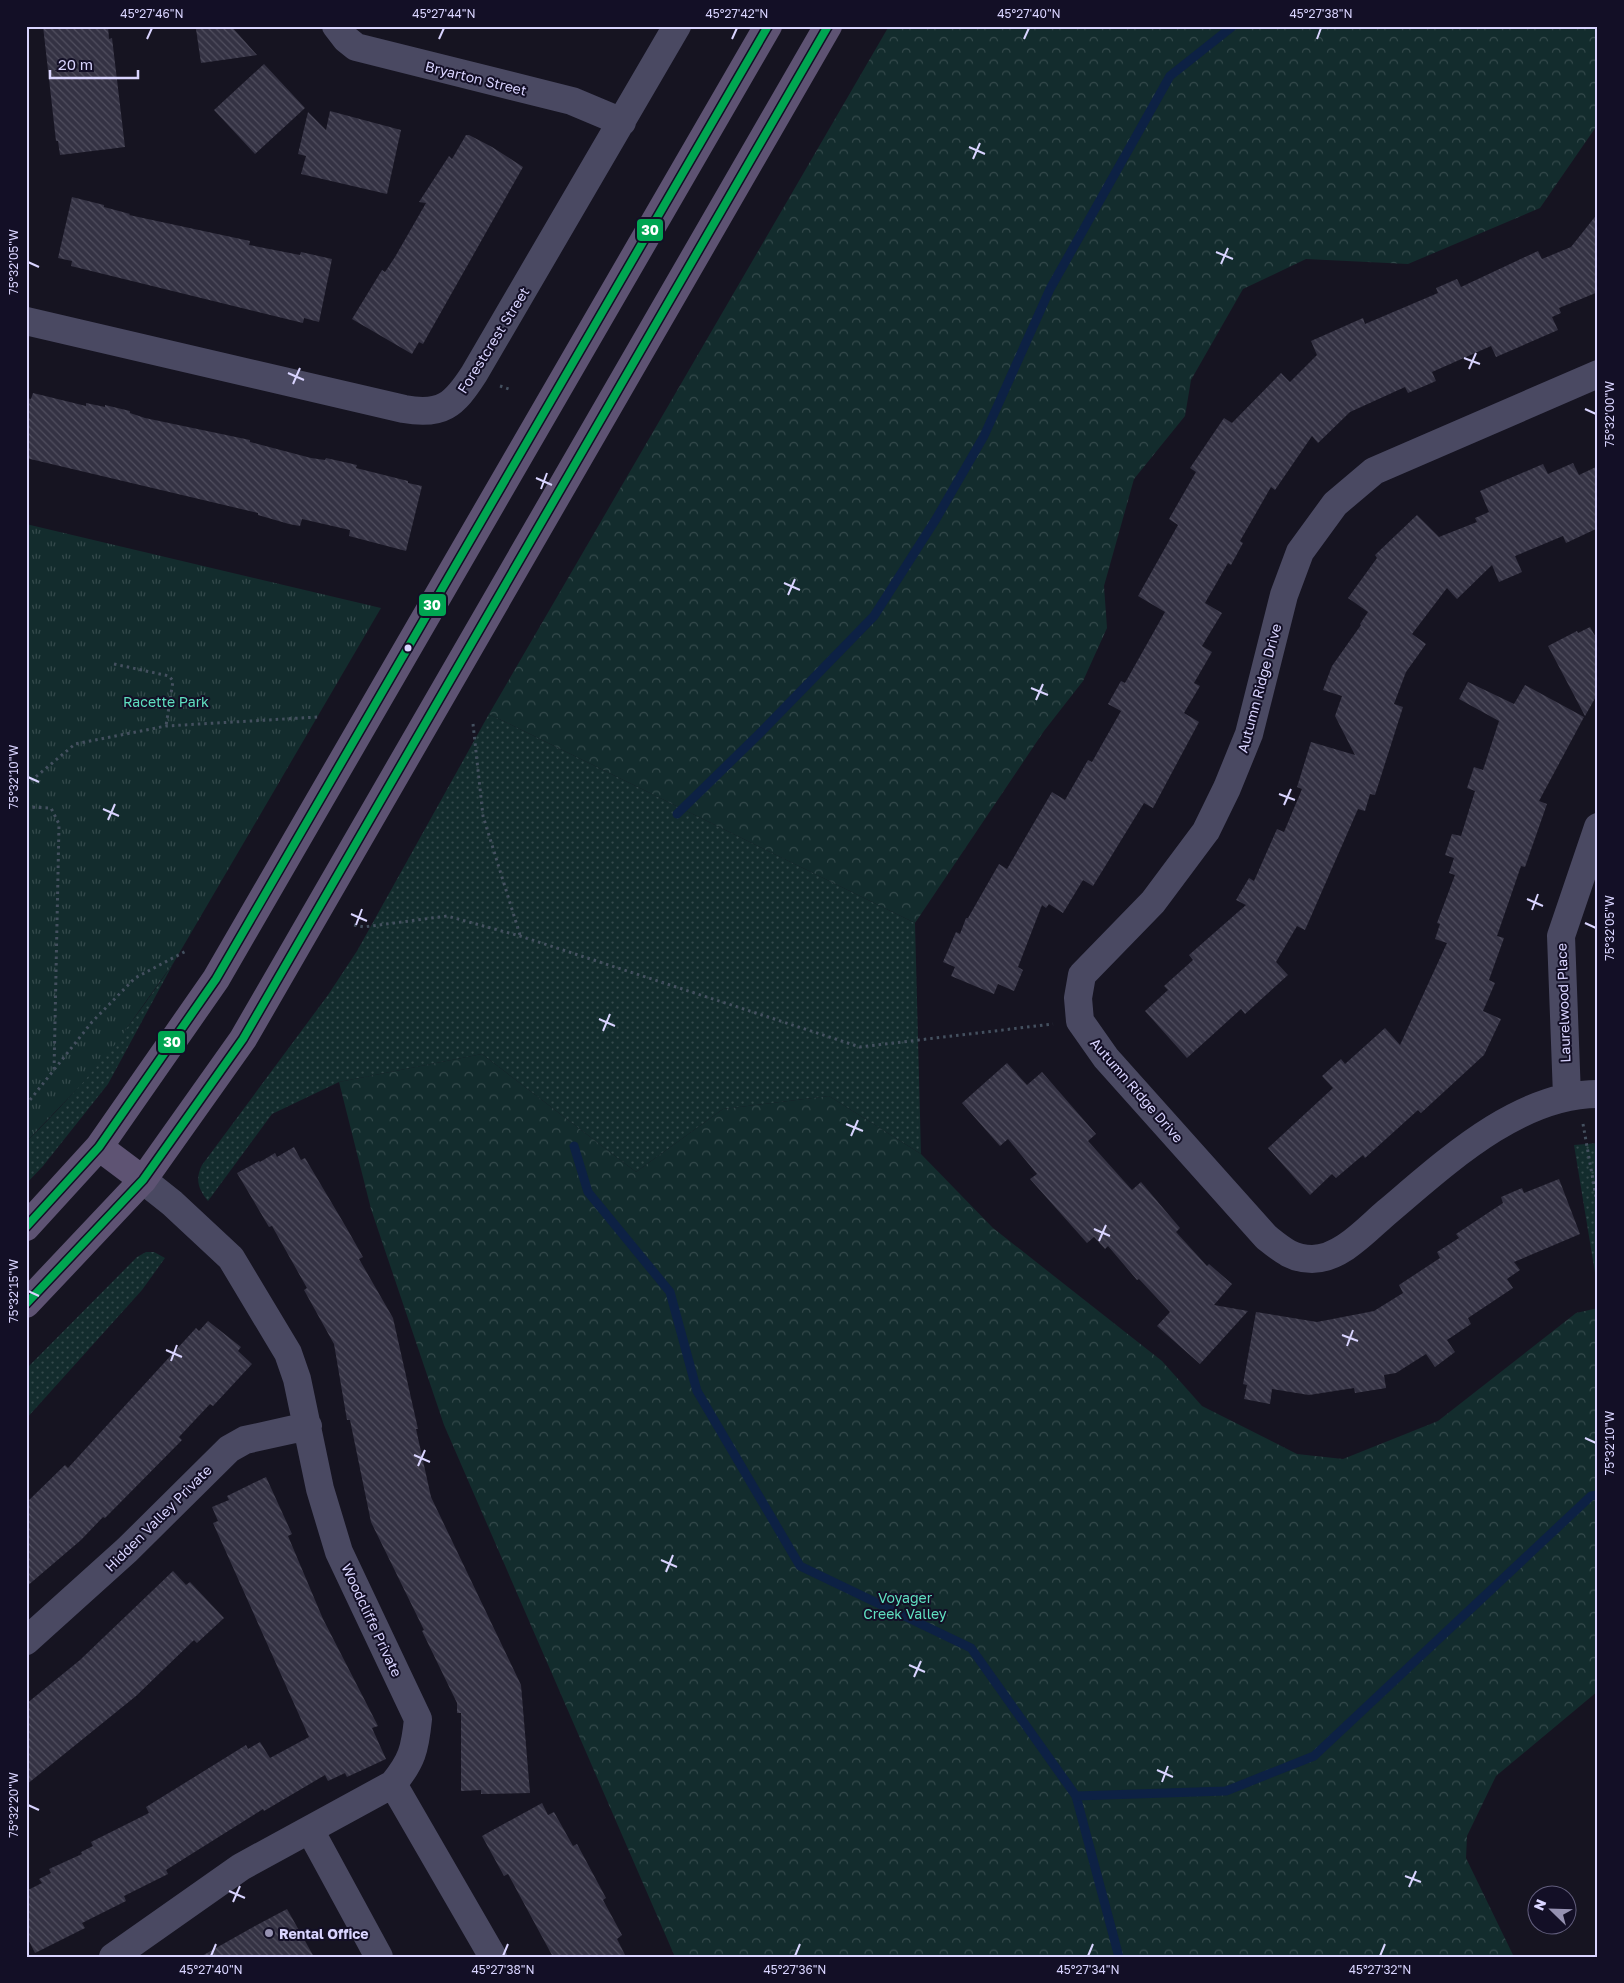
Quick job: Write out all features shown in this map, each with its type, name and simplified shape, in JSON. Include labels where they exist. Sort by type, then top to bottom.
[{"type":"main road","points":[[26,1227],[99,1147],[216,979],[768,26]]},
{"type":"main road","points":[[26,1304],[143,1180],[243,1039],[828,26]]},
{"type":"main road","points":[[99,1147],[143,1180]]},
{"type":"street","name":"Bryarton Street","points":[[336,26],[346,39],[356,47],[572,101],[622,122]]},
{"type":"street","name":"Forestcrest Street","points":[[26,321],[404,409],[420,412],[437,411],[461,394],[474,374],[677,26]]},
{"type":"street","name":"Autumn Ridge Drive","points":[[1580,1094],[1501,1124],[1466,1145],[1344,1250],[1314,1260],[1289,1256],[1266,1236],[1106,1058],[1080,1021],[1078,998],[1082,974],[1153,902],[1206,831],[1228,788],[1249,734],[1284,595],[1300,552],[1335,504],[1374,471],[1598,374]]},
{"type":"street","name":"Laurelwood Place","points":[[1580,1094],[1561,936],[1598,827]]},
{"type":"street","name":"Woodcliffe Private","points":[[113,1957],[177,1914],[216,1883],[393,1784],[408,1766],[416,1743],[418,1719],[339,1552],[322,1498],[308,1426],[297,1380],[288,1353],[231,1258],[172,1203],[143,1180]]},
{"type":"street","name":"Hidden Valley Private","points":[[26,1641],[127,1550],[229,1449],[245,1440],[308,1426]]},
{"type":"street","points":[[393,1784],[493,1957]]},
{"type":"street","points":[[310,1830],[379,1957]]},
{"type":"path","points":[[114,664],[168,676],[173,681],[166,726]]},
{"type":"path","points":[[26,785],[75,744],[166,726],[318,718]]},
{"type":"path","points":[[473,724],[483,816],[520,936]]},
{"type":"path","points":[[26,807],[51,808],[59,824],[54,1072]]},
{"type":"path","points":[[354,924],[364,927],[447,916],[520,936],[860,1047],[1080,1021]]},
{"type":"path","points":[[26,1105],[92,1022],[135,978],[188,950]]},
{"type":"path","points":[[1580,1094],[1598,1208]]},
{"type":"green space","points":[[889,26],[1598,26],[1598,124],[1540,208],[1408,264],[1306,259],[1243,289],[1191,380],[1185,416],[1134,479],[1104,586],[1107,628],[1083,681],[1044,731],[915,923],[489,714]]},
{"type":"green space","name":"Racette Park","points":[[26,524],[381,608],[174,962],[114,1046],[80,1086],[26,1142]]},
{"type":"green space","points":[[489,714],[915,923],[921,1154],[829,1096],[723,1109],[636,1172],[482,1054],[339,1082],[272,1114],[208,1201],[202,1192],[198,1179],[202,1165],[328,995],[357,951]]},
{"type":"green space","points":[[174,962],[108,1084],[43,1166],[26,1184],[26,1142],[86,1078],[140,1010]]},
{"type":"green space","name":"Voyager Creek Valley","points":[[482,1054],[636,1172],[723,1109],[829,1096],[921,1154],[993,1228],[1162,1361],[1202,1406],[1297,1454],[1343,1459],[1438,1421],[1576,1313],[1598,1308],[1598,1691],[1496,1776],[1467,1836],[1466,1858],[1514,1957],[675,1957],[444,1425],[371,1209],[339,1082]]},
{"type":"green space","points":[[1598,1143],[1598,1291],[1574,1145]]},
{"type":"green space","points":[[146,1252],[154,1252],[165,1258],[142,1290],[26,1419],[26,1369],[137,1257]]},
{"type":"building","points":[[43,26],[108,26],[109,39],[112,38],[125,147],[60,155],[58,141],[56,141]]},
{"type":"building","points":[[209,26],[231,26],[257,55],[201,63],[196,29]]},
{"type":"building","points":[[264,64],[305,108],[255,154],[214,110]]},
{"type":"building","points":[[330,111],[401,130],[387,194],[301,174],[306,156],[298,154],[308,112],[326,130]]},
{"type":"building","points":[[466,135],[492,147],[523,167],[423,344],[419,342],[412,354],[352,319],[382,270],[385,272],[395,257],[426,203],[419,202],[449,156],[452,159]]},
{"type":"building","points":[[72,197],[104,205],[104,207],[129,215],[250,241],[249,245],[300,255],[301,252],[332,259],[319,322],[304,318],[303,323],[71,266],[72,261],[58,258]]},
{"type":"building","points":[[1598,213],[1598,292],[1559,308],[1561,313],[1552,317],[1558,330],[1496,357],[1491,346],[1432,372],[1436,381],[1408,393],[1405,387],[1350,412],[1318,443],[1312,436],[1275,490],[1271,487],[1240,541],[1243,543],[1231,565],[1228,563],[1205,603],[1222,613],[1202,646],[1212,652],[1194,683],[1200,686],[1184,713],[1199,722],[1153,808],[1144,803],[1093,886],[1083,880],[1063,913],[1049,904],[1046,908],[1042,905],[1018,967],[1023,970],[1014,991],[998,984],[994,994],[951,976],[955,967],[943,962],[956,932],[960,934],[966,918],[968,918],[999,864],[1007,869],[1052,792],[1065,800],[1088,760],[1092,762],[1121,711],[1108,704],[1121,681],[1125,683],[1165,612],[1138,596],[1178,525],[1169,519],[1196,472],[1190,468],[1224,418],[1232,423],[1281,373],[1290,382],[1317,355],[1311,341],[1363,318],[1365,324],[1438,293],[1436,288],[1457,279],[1461,287],[1538,251],[1542,259],[1571,247]]},
{"type":"building","points":[[33,393],[86,406],[86,403],[105,407],[105,405],[130,411],[130,413],[145,418],[250,440],[250,442],[311,458],[325,460],[326,458],[357,465],[356,468],[422,486],[406,551],[349,536],[350,530],[302,519],[300,526],[289,524],[258,515],[258,513],[26,458],[26,398],[31,399]]},
{"type":"building","points":[[1573,463],[1579,475],[1598,466],[1598,528],[1566,543],[1563,536],[1515,556],[1522,572],[1499,582],[1492,565],[1457,599],[1447,588],[1412,634],[1426,644],[1406,672],[1394,704],[1403,707],[1375,795],[1370,794],[1365,811],[1358,809],[1305,930],[1297,926],[1276,962],[1288,975],[1245,1014],[1241,1009],[1187,1058],[1145,1011],[1168,990],[1164,986],[1193,960],[1189,955],[1246,905],[1236,900],[1249,878],[1254,881],[1277,829],[1284,832],[1302,789],[1297,787],[1311,742],[1355,755],[1335,716],[1342,696],[1323,690],[1332,666],[1368,612],[1348,598],[1377,558],[1375,555],[1417,515],[1439,537],[1477,522],[1475,518],[1489,512],[1480,491],[1543,464],[1548,474]]},
{"type":"building","points":[[1590,627],[1598,641],[1598,693],[1585,716],[1548,646],[1577,631],[1578,633]]},
{"type":"building","points":[[1468,682],[1514,704],[1525,685],[1584,717],[1539,801],[1547,804],[1525,867],[1521,866],[1497,936],[1504,938],[1489,980],[1495,983],[1483,1011],[1501,1019],[1484,1055],[1421,1113],[1418,1110],[1365,1158],[1363,1155],[1336,1178],[1332,1174],[1310,1195],[1268,1148],[1333,1088],[1322,1076],[1341,1059],[1345,1064],[1385,1028],[1400,1045],[1447,943],[1435,939],[1440,924],[1437,923],[1455,875],[1449,873],[1454,858],[1445,855],[1452,834],[1461,836],[1475,791],[1467,788],[1474,767],[1483,770],[1499,721],[1459,699]]},
{"type":"building","points":[[1007,1063],[1027,1085],[1042,1072],[1096,1134],[1088,1141],[1132,1190],[1141,1182],[1180,1228],[1176,1232],[1207,1266],[1209,1264],[1232,1284],[1214,1305],[1248,1311],[1200,1364],[1157,1326],[1170,1312],[1139,1279],[1137,1280],[1108,1246],[1105,1249],[1094,1237],[1087,1243],[1030,1179],[1037,1174],[1008,1139],[1000,1146],[962,1103]]},
{"type":"building","points":[[294,1147],[301,1160],[305,1158],[346,1227],[363,1257],[359,1259],[393,1318],[431,1497],[521,1685],[530,1793],[481,1794],[481,1790],[461,1791],[461,1713],[457,1713],[457,1703],[422,1631],[424,1630],[371,1522],[350,1420],[347,1420],[334,1344],[304,1290],[307,1288],[272,1226],[269,1227],[237,1173],[275,1153],[277,1157]]},
{"type":"building","points":[[1559,1179],[1580,1234],[1514,1262],[1520,1270],[1507,1279],[1513,1288],[1468,1318],[1471,1324],[1447,1340],[1455,1352],[1435,1367],[1426,1354],[1396,1373],[1384,1375],[1386,1388],[1355,1393],[1354,1388],[1309,1395],[1272,1389],[1270,1404],[1244,1399],[1247,1385],[1243,1384],[1256,1312],[1317,1322],[1374,1311],[1403,1293],[1399,1285],[1440,1258],[1437,1252],[1459,1238],[1456,1234],[1503,1203],[1501,1197],[1522,1188],[1524,1193]]},
{"type":"building","points":[[208,1321],[241,1347],[238,1351],[252,1364],[213,1406],[210,1404],[179,1437],[182,1440],[105,1518],[103,1517],[81,1540],[26,1587],[26,1503],[65,1465],[68,1468],[196,1328],[199,1331]]},
{"type":"building","points":[[266,1477],[292,1534],[288,1536],[323,1619],[378,1726],[372,1728],[386,1759],[347,1777],[345,1773],[328,1781],[325,1775],[264,1811],[263,1809],[166,1870],[168,1874],[124,1896],[126,1901],[82,1923],[85,1928],[35,1953],[26,1935],[26,1891],[42,1883],[39,1879],[51,1873],[49,1869],[82,1854],[81,1852],[93,1846],[91,1842],[149,1813],[146,1807],[246,1745],[248,1749],[260,1742],[270,1758],[309,1737],[213,1523],[218,1521],[212,1507],[229,1500],[227,1496]]},
{"type":"building","points":[[173,1571],[186,1585],[190,1582],[224,1618],[197,1643],[194,1640],[136,1696],[26,1785],[26,1704],[80,1660]]},
{"type":"building","points":[[542,1803],[548,1815],[554,1812],[573,1846],[577,1844],[606,1898],[603,1900],[622,1935],[617,1939],[626,1957],[553,1957],[508,1874],[504,1876],[482,1836]]},
{"type":"building","name":"Rental Office","points":[[287,1909],[314,1957],[200,1957],[255,1926]]},
{"type":"waterway","points":[[677,814],[759,734],[874,616],[936,519],[984,436],[1050,289],[1170,76],[1233,26]]},
{"type":"waterway","points":[[574,1146],[588,1192],[670,1292],[697,1391],[800,1566],[971,1648],[1076,1796],[1119,1957]]},
{"type":"waterway","points":[[1076,1796],[1226,1791],[1314,1756],[1591,1496],[1598,1495]]},
{"type":"transit line","name":"30","points":[[26,1227],[99,1147],[216,979],[768,26]]},
{"type":"transit line","name":"30","points":[[26,1304],[143,1180],[243,1039],[828,26]]},
{"type":"place","name":"Rental Office","points":[[269,1933]]}]
